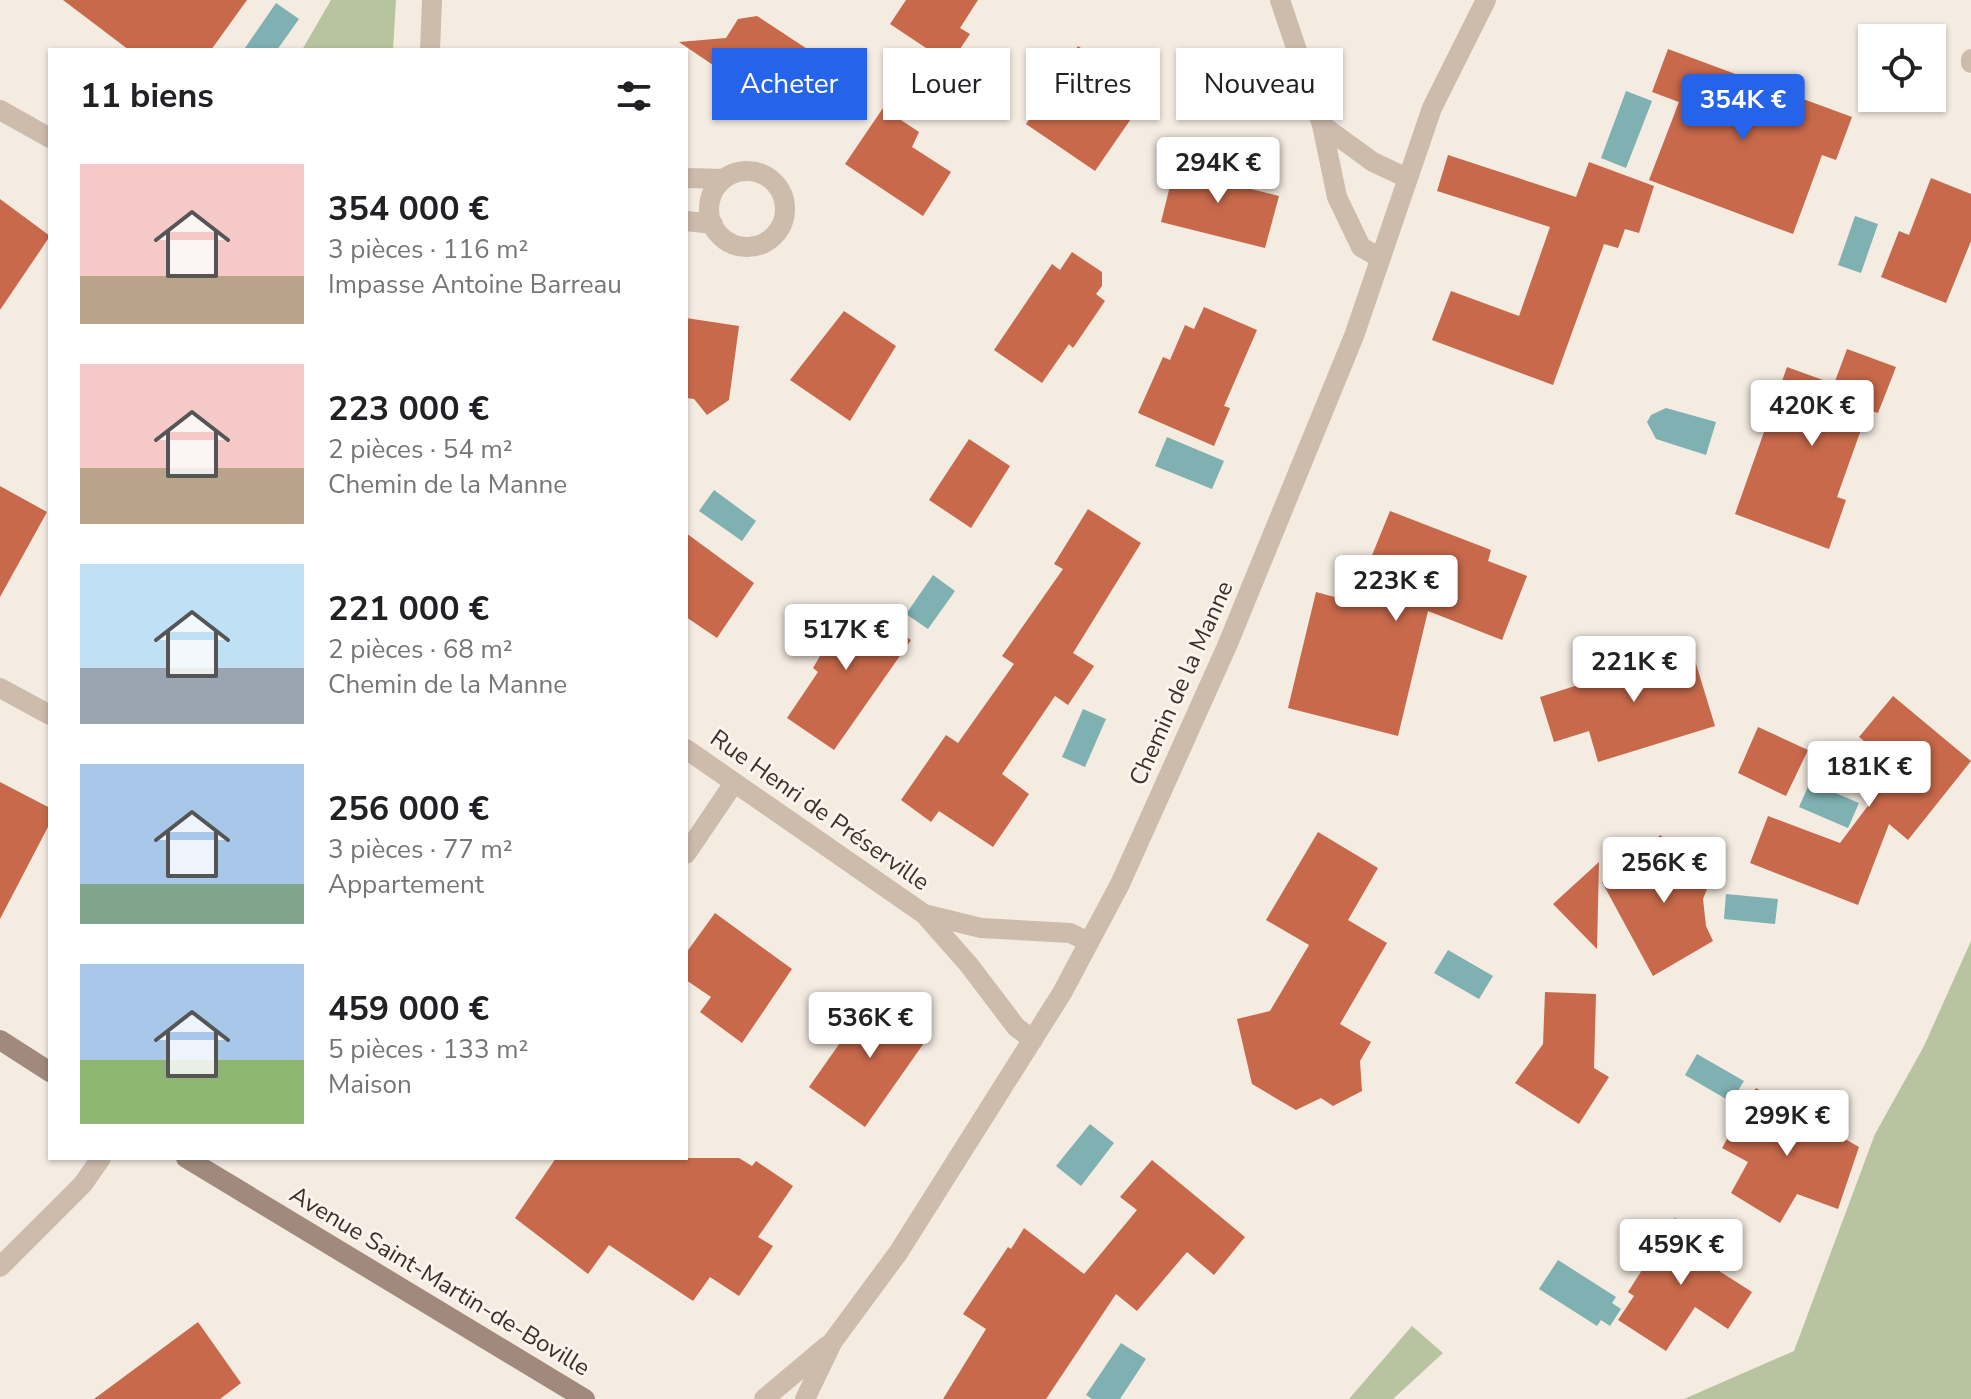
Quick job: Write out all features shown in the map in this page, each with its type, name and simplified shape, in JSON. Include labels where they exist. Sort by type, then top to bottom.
[{"type":"street","points":[[430,48],[432,0]]},
{"type":"street","points":[[1280,0],[1322,125],[1337,197],[1361,247],[1380,258]]},
{"type":"street","name":"Chemin de la Manne","points":[[805,1399],[833,1341],[898,1253],[1033,1040],[1126,870],[1227,646],[1354,336],[1432,108],[1486,0]]},
{"type":"street","points":[[0,110],[48,137]]},
{"type":"street","points":[[1322,125],[1373,162],[1407,178]]},
{"type":"street","points":[[688,178],[724,179],[746,171],[768,177],[782,196],[783,219],[771,238],[750,247],[727,242],[713,224],[709,205],[724,179]]},
{"type":"street","points":[[688,221],[713,224]]},
{"type":"street","points":[[0,688],[48,714]]},
{"type":"street","name":"Rue Henri de Préserville","points":[[688,750],[924,914],[969,965],[1016,1027],[1033,1040]]},
{"type":"street","points":[[688,851],[734,783]]},
{"type":"street","name":"Rue Henri de Préserville","points":[[924,914],[981,928],[1070,933],[1089,942]]},
{"type":"street","points":[[0,1040],[48,1071]]},
{"type":"street","points":[[0,1267],[83,1184],[100,1160]]},
{"type":"street","name":"Avenue Saint-Martin-de-Boville","points":[[189,1160],[585,1399]]},
{"type":"street","name":"Chemin de la Manne","points":[[764,1399],[833,1341]]},
{"type":"green space","points":[[331,0],[396,0],[393,48],[303,48]]},
{"type":"green space","points":[[1971,941],[1971,1399],[1684,1399],[1794,1351],[1875,1134],[1924,1046]]},
{"type":"green space","points":[[1412,1326],[1443,1353],[1393,1399],[1349,1399]]},
{"type":"water","points":[[276,3],[299,19],[278,48],[245,48]]},
{"type":"water","points":[[1626,91],[1652,101],[1626,168],[1601,158]]},
{"type":"water","points":[[1855,216],[1878,224],[1861,273],[1838,265]]},
{"type":"water","points":[[1666,408],[1716,422],[1706,455],[1656,439],[1647,422],[1651,415]]},
{"type":"water","points":[[1167,437],[1224,461],[1212,489],[1155,466]]},
{"type":"water","points":[[714,490],[756,521],[742,541],[699,511]]},
{"type":"water","points":[[933,575],[955,591],[928,629],[906,614]]},
{"type":"water","points":[[1083,709],[1106,719],[1085,767],[1062,757]]},
{"type":"water","points":[[1810,782],[1859,803],[1848,828],[1799,807]]},
{"type":"water","points":[[1726,894],[1778,899],[1775,924],[1724,919]]},
{"type":"water","points":[[1448,950],[1493,976],[1479,999],[1434,973]]},
{"type":"water","points":[[1697,1054],[1744,1081],[1731,1102],[1685,1075]]},
{"type":"water","points":[[1090,1124],[1114,1143],[1081,1186],[1056,1166]]},
{"type":"water","points":[[1558,1260],[1616,1297],[1612,1303],[1621,1309],[1610,1326],[1601,1320],[1597,1326],[1539,1289]]},
{"type":"water","points":[[1121,1343],[1146,1359],[1120,1399],[1092,1399],[1086,1395]]},
{"type":"building","points":[[63,0],[247,0],[212,48],[126,48]]},
{"type":"building","points":[[906,0],[978,0],[960,28],[970,34],[961,48],[926,48],[890,24]]},
{"type":"building","points":[[757,16],[806,48],[712,48],[712,64],[679,42],[726,38],[738,19]]},
{"type":"building","points":[[1668,49],[1852,117],[1836,160],[1822,155],[1793,234],[1649,180],[1679,102],[1652,92]]},
{"type":"building","points":[[883,108],[883,120],[901,120],[919,132],[912,147],[951,172],[923,216],[845,164]]},
{"type":"building","points":[[1029,120],[1130,120],[1095,171],[1026,124]]},
{"type":"building","points":[[1448,155],[1576,197],[1589,162],[1654,186],[1639,233],[1625,229],[1618,248],[1604,244],[1553,385],[1432,340],[1451,291],[1519,316],[1550,227],[1437,191]]},
{"type":"building","points":[[1177,158],[1230,172],[1227,183],[1279,196],[1265,248],[1161,222]]},
{"type":"building","points":[[1931,178],[1971,194],[1971,241],[1946,303],[1881,277],[1899,231],[1909,235]]},
{"type":"building","points":[[0,199],[48,235],[48,239],[0,310]]},
{"type":"building","points":[[1072,252],[1102,272],[1102,286],[1096,294],[1105,301],[1073,348],[1069,344],[1042,383],[994,350],[1052,264],[1060,270]]},
{"type":"building","points":[[1204,307],[1257,330],[1224,406],[1230,408],[1214,446],[1138,413],[1163,357],[1170,360],[1185,325],[1194,329]]},
{"type":"building","points":[[844,311],[896,346],[850,421],[790,380]]},
{"type":"building","points":[[688,318],[739,326],[729,400],[707,415],[694,399],[688,398]]},
{"type":"building","points":[[1847,349],[1896,367],[1878,413],[1868,410],[1837,497],[1846,500],[1829,549],[1735,514],[1787,367],[1834,384]]},
{"type":"building","points":[[969,439],[1010,466],[971,528],[929,500]]},
{"type":"building","points":[[0,486],[47,512],[0,597]]},
{"type":"building","points":[[1088,509],[1141,543],[1073,653],[1094,666],[1068,705],[1055,696],[1002,774],[1029,794],[993,847],[939,811],[931,822],[901,800],[946,735],[958,743],[1014,664],[1002,656],[1063,569],[1054,564]]},
{"type":"building","points":[[1390,511],[1491,550],[1488,561],[1527,576],[1502,640],[1428,611],[1398,736],[1288,708],[1316,592],[1353,602]]},
{"type":"building","points":[[688,534],[754,583],[717,638],[688,618]]},
{"type":"building","points":[[848,605],[871,621],[875,616],[911,640],[834,750],[787,718],[818,672],[813,668],[820,656],[806,647],[833,609]]},
{"type":"building","points":[[1689,641],[1715,726],[1598,762],[1589,731],[1554,742],[1540,697],[1610,675],[1607,666]]},
{"type":"building","points":[[1893,696],[1971,761],[1908,840],[1889,824],[1858,905],[1750,863],[1768,816],[1840,843],[1897,767],[1859,737]]},
{"type":"building","points":[[1758,727],[1808,750],[1786,796],[1738,773]]},
{"type":"building","points":[[0,782],[48,807],[48,827],[0,919]]},
{"type":"building","points":[[1318,832],[1378,868],[1348,920],[1387,943],[1340,1024],[1371,1042],[1360,1061],[1362,1091],[1333,1106],[1321,1098],[1296,1110],[1252,1084],[1237,1019],[1270,1011],[1309,945],[1266,920]]},
{"type":"building","points":[[1660,835],[1713,874],[1703,899],[1706,926],[1713,941],[1653,976],[1602,882],[1632,883],[1636,851],[1650,848]]},
{"type":"building","points":[[1599,862],[1597,949],[1553,904]]},
{"type":"building","points":[[715,913],[792,969],[742,1043],[700,1012],[711,997],[688,981],[688,950]]},
{"type":"building","points":[[1545,992],[1596,994],[1594,1068],[1609,1077],[1579,1124],[1515,1083],[1543,1044]]},
{"type":"building","points":[[875,993],[931,1033],[865,1127],[809,1087]]},
{"type":"building","points":[[1756,1088],[1859,1147],[1838,1209],[1797,1194],[1780,1223],[1731,1193],[1748,1162],[1722,1148]]},
{"type":"building","points":[[739,1158],[752,1166],[756,1161],[793,1186],[758,1237],[773,1246],[739,1296],[710,1277],[693,1301],[609,1245],[588,1274],[515,1218],[555,1160]]},
{"type":"building","points":[[1152,1160],[1245,1237],[1214,1275],[1187,1252],[1137,1311],[1116,1294],[1046,1399],[943,1399],[986,1329],[963,1314],[1024,1228],[1084,1274],[1137,1210],[1120,1197]]},
{"type":"building","points":[[1675,1218],[1724,1250],[1713,1267],[1752,1292],[1728,1329],[1695,1307],[1666,1351],[1618,1320],[1634,1296],[1628,1292]]},
{"type":"building","points":[[198,1322],[241,1383],[220,1399],[94,1399]]}]
